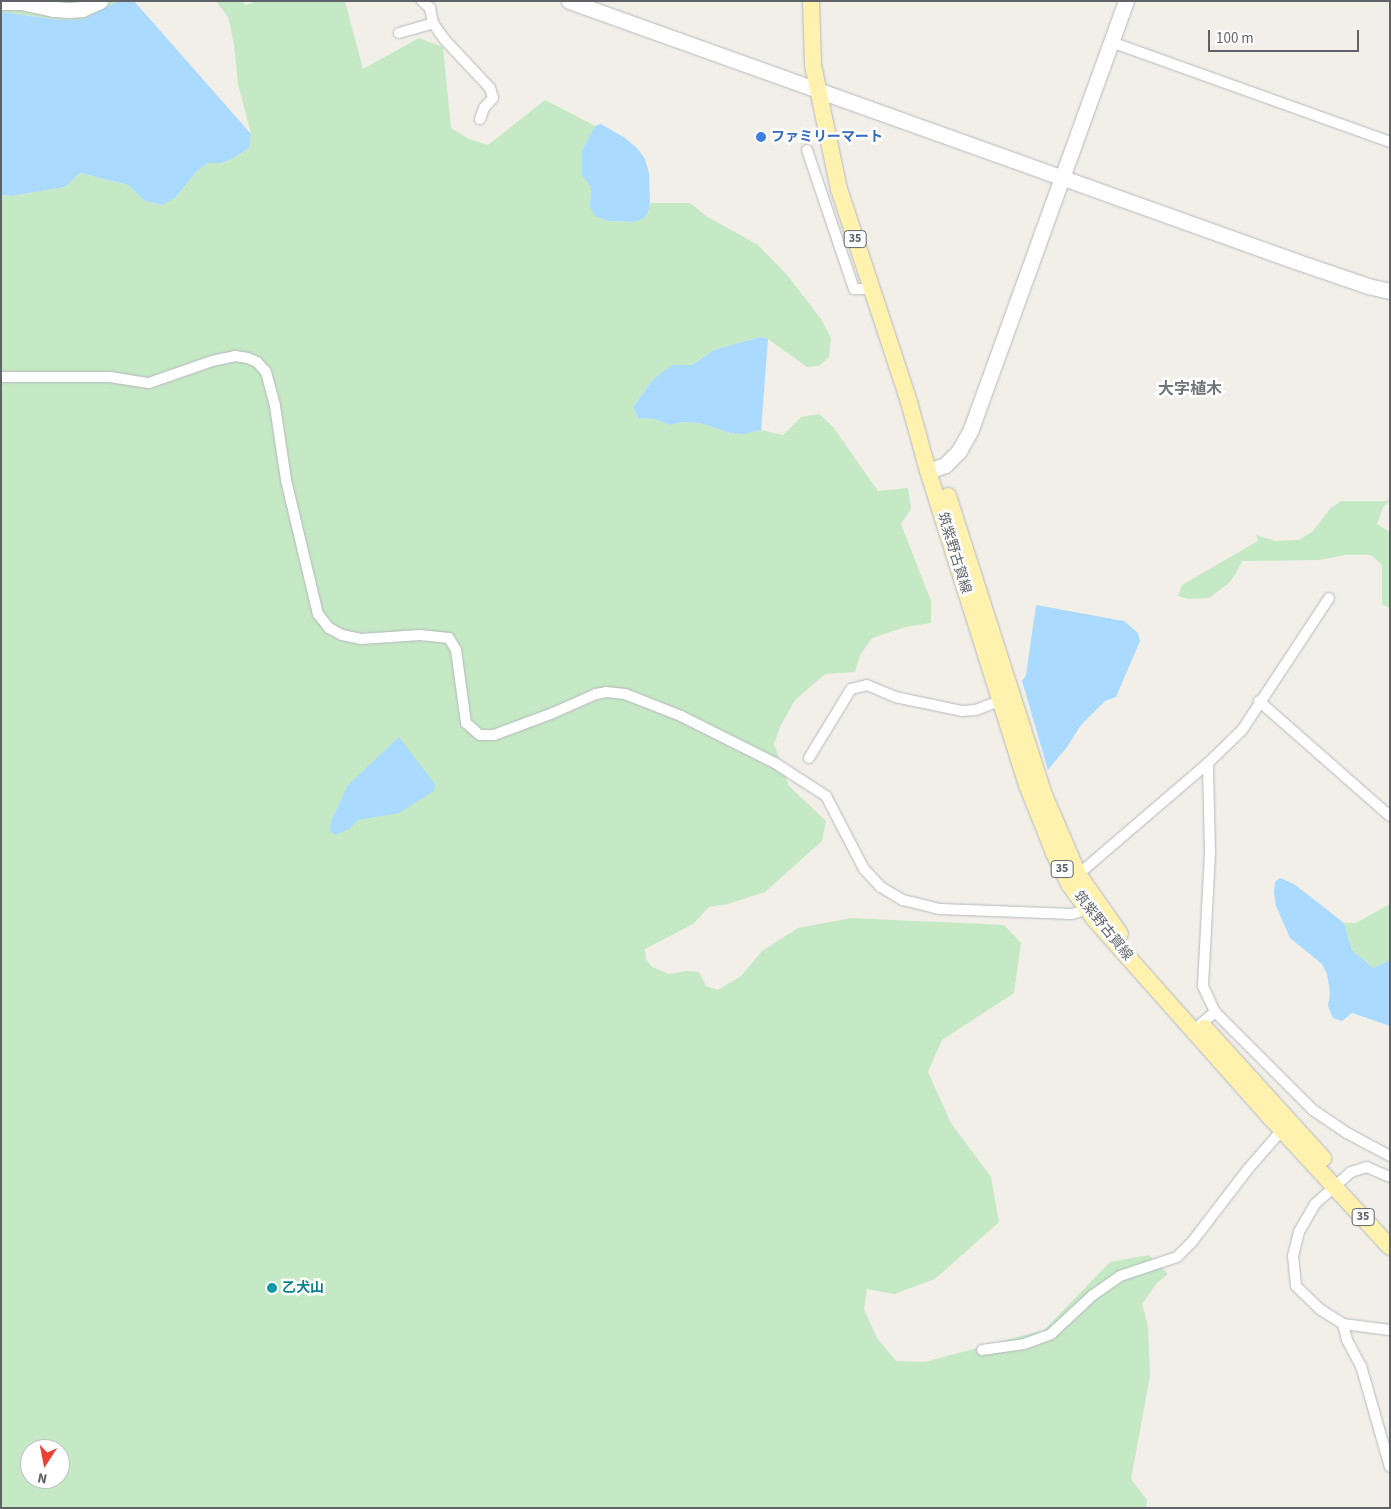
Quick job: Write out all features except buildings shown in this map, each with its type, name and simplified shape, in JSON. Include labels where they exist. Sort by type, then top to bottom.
[{"type":"main road","name":"筑紫野古賀線","points":[[811,1],[813,65],[816,88],[839,189],[909,402],[928,471],[1027,785],[1074,879],[1092,907],[1197,1027],[1339,1183],[1390,1247]]},
{"type":"main road","name":"筑紫野古賀線","points":[[928,471],[947,494],[1044,795],[1074,879]]},
{"type":"main road","name":"筑紫野古賀線","points":[[1197,1027],[1282,1130],[1390,1230]]},
{"type":"street","points":[[1,2],[21,2],[69,10],[82,9],[100,1]]},
{"type":"street","points":[[422,1],[430,8],[433,23],[444,39],[490,88],[493,98],[484,108],[480,119]]},
{"type":"street","points":[[569,1],[1063,176],[1295,261],[1368,286],[1390,291]]},
{"type":"street","points":[[928,471],[946,465],[959,452],[971,430],[1126,1]]},
{"type":"street","points":[[398,33],[433,23]]},
{"type":"street","points":[[1112,42],[1390,142]]},
{"type":"street","points":[[807,150],[854,289],[872,289]]},
{"type":"street","points":[[1,377],[110,377],[149,382],[212,361],[235,356],[257,362],[266,372],[273,398],[286,480],[318,614],[329,628],[342,635],[361,639],[420,635],[449,638],[456,650],[466,722],[480,735],[494,735],[553,713],[596,694],[606,692],[625,694],[681,716],[758,755],[826,796],[864,869],[881,887],[903,900],[940,909],[1072,914],[1092,907]]},
{"type":"street","points":[[1074,879],[1208,763],[1242,730],[1259,701],[1329,598]]},
{"type":"street","points":[[809,758],[851,688],[867,685],[895,697],[962,711],[976,710],[1000,701]]},
{"type":"street","points":[[1259,701],[1390,816]]},
{"type":"street","points":[[1208,763],[1210,854],[1203,986],[1215,1012],[1313,1110],[1354,1137],[1390,1156]]},
{"type":"street","points":[[1197,1027],[1215,1012]]},
{"type":"street","points":[[982,1350],[1024,1344],[1051,1334],[1093,1295],[1120,1276],[1177,1257],[1192,1242],[1248,1169],[1282,1130]]},
{"type":"street","points":[[1390,1177],[1367,1167],[1351,1172],[1315,1204],[1299,1232],[1293,1256],[1296,1286],[1321,1310],[1343,1324],[1390,1330]]},
{"type":"street","points":[[1343,1324],[1347,1340],[1361,1366],[1385,1435],[1390,1467]]},
{"type":"green space","points":[[1,1],[119,1],[84,19],[59,20],[1,12]]},
{"type":"green space","points":[[216,1],[241,1],[246,5],[257,1],[345,1],[363,69],[419,38],[443,47],[451,128],[469,139],[488,145],[545,100],[578,117],[595,126],[582,150],[582,164],[591,187],[590,207],[608,221],[634,222],[648,214],[650,203],[690,203],[706,216],[758,245],[787,275],[821,319],[831,338],[829,357],[819,366],[807,367],[768,339],[760,337],[714,350],[692,365],[673,365],[651,382],[633,407],[638,418],[655,419],[670,425],[682,422],[700,423],[730,433],[761,430],[783,435],[801,417],[819,414],[833,427],[878,491],[908,488],[911,509],[901,524],[931,601],[931,623],[905,627],[872,638],[860,655],[855,672],[825,674],[795,700],[781,725],[774,744],[789,786],[826,821],[822,841],[765,892],[728,904],[709,907],[693,924],[645,949],[646,959],[652,967],[669,974],[686,971],[699,972],[706,986],[718,990],[741,976],[762,951],[798,928],[851,918],[1004,925],[1021,943],[1014,993],[942,1040],[928,1072],[951,1123],[991,1177],[999,1222],[935,1279],[894,1294],[867,1289],[864,1309],[877,1338],[896,1361],[925,1362],[1044,1330],[1110,1262],[1149,1255],[1168,1274],[1157,1283],[1142,1304],[1148,1326],[1150,1376],[1131,1479],[1147,1500],[1146,1508],[1,1508],[1,195],[11,196],[65,187],[80,173],[128,185],[145,201],[163,205],[176,197],[197,171],[208,163],[221,163],[232,159],[249,148],[251,134],[238,84],[234,44],[228,17]]},
{"type":"green space","points":[[1341,501],[1390,501],[1383,507],[1377,524],[1390,532],[1390,608],[1382,604],[1382,565],[1371,555],[1345,555],[1319,560],[1242,561],[1229,583],[1209,598],[1189,599],[1178,596],[1182,585],[1258,541],[1256,535],[1275,541],[1299,540],[1313,531],[1330,509]]},
{"type":"green space","points":[[1390,904],[1390,960],[1373,968],[1352,950],[1344,923],[1356,923]]},
{"type":"water","points":[[119,1],[134,1],[251,134],[249,148],[232,159],[221,163],[208,163],[197,171],[176,197],[163,205],[145,201],[128,185],[80,173],[65,187],[11,196],[1,195],[1,12],[59,20],[84,19]]},
{"type":"water","points":[[601,124],[625,138],[637,148],[645,159],[649,173],[650,203],[648,214],[642,219],[634,222],[608,221],[595,216],[590,207],[591,187],[582,175],[582,150],[595,126]]},
{"type":"water","points":[[760,337],[768,339],[761,430],[744,434],[730,433],[700,423],[682,422],[670,425],[655,419],[638,418],[633,407],[651,382],[673,365],[692,365],[714,350]]},
{"type":"water","points":[[1036,605],[1124,621],[1138,633],[1140,641],[1116,697],[1105,701],[1081,725],[1067,747],[1048,770],[1022,681],[1026,675]]},
{"type":"water","points":[[399,737],[435,784],[434,791],[399,813],[358,820],[349,829],[335,835],[330,831],[331,821],[348,785]]},
{"type":"water","points":[[1280,878],[1294,884],[1344,923],[1352,950],[1373,968],[1390,960],[1390,1026],[1352,1013],[1342,1021],[1333,1018],[1328,1006],[1330,992],[1327,974],[1322,964],[1290,938],[1276,906],[1275,882]]},
{"type":"place","name":"ファミリーマート","points":[[761,137]]},
{"type":"place","name":"乙犬山","points":[[272,1288]]},
{"type":"district","name":"大字植木","points":[[1190,389]]}]
